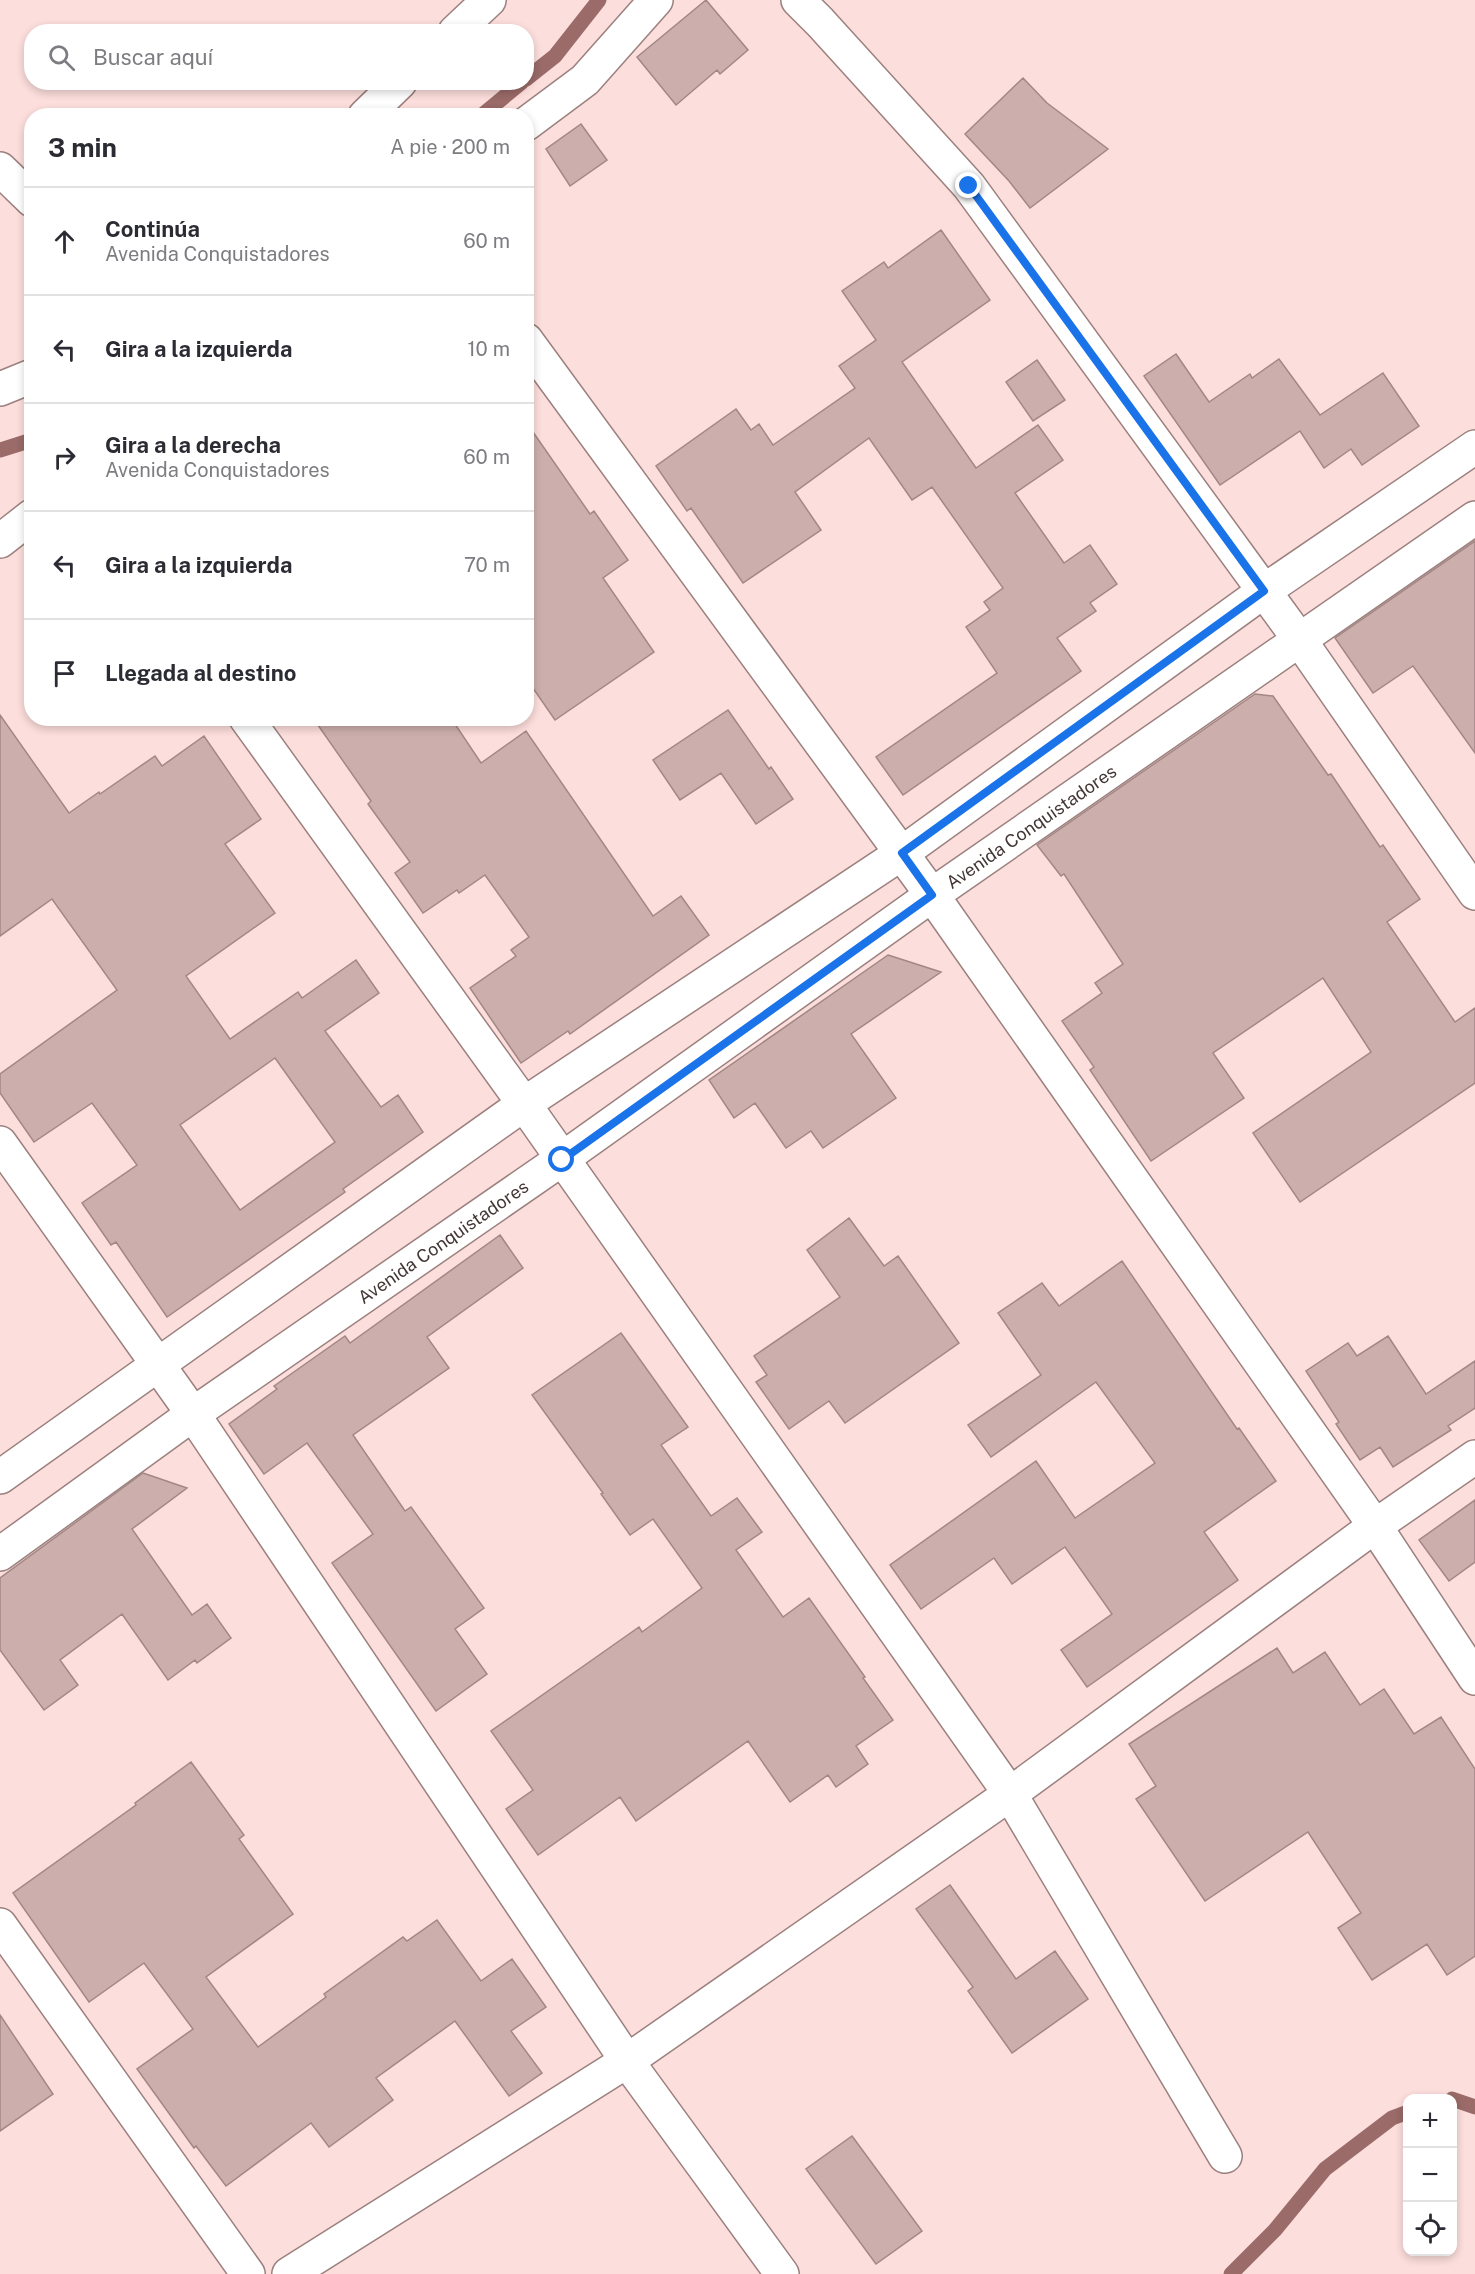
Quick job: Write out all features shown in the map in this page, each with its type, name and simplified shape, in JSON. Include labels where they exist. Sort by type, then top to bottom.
[{"type":"street","points":[[464,24],[489,0]]},
{"type":"street","points":[[534,118],[585,80],[657,0]]},
{"type":"street","points":[[798,0],[969,186],[1299,639],[1475,893]]},
{"type":"street","points":[[373,108],[392,90]]},
{"type":"street","points":[[0,169],[24,192]]},
{"type":"street","points":[[534,351],[932,895],[1375,1526],[1475,1678]]},
{"type":"street","points":[[0,389],[24,379]]},
{"type":"street","points":[[0,1477],[524,1104],[902,853],[1264,591],[1475,447]]},
{"type":"street","name":"Avenida Conquistadores","points":[[0,1554],[193,1414],[562,1160],[932,895],[1475,518]]},
{"type":"street","points":[[0,541],[24,522]]},
{"type":"street","points":[[252,726],[524,1104],[1010,1794],[1226,2156]]},
{"type":"street","points":[[0,1143],[193,1414],[627,2061],[782,2274]]},
{"type":"street","points":[[289,2274],[627,2061],[1010,1794],[1375,1526],[1475,1457]]},
{"type":"street","points":[[0,1925],[248,2274]]},
{"type":"building","points":[[706,0],[748,50],[720,74],[717,70],[676,105],[637,57]]},
{"type":"building","points":[[1023,78],[1047,103],[1108,149],[1030,208],[1009,181],[965,134]]},
{"type":"building","points":[[581,124],[607,160],[570,186],[546,149]]},
{"type":"building","points":[[941,230],[990,300],[902,362],[976,468],[1038,425],[1063,460],[1015,493],[1064,563],[1090,545],[1117,584],[1090,603],[1096,611],[1057,638],[1081,671],[903,795],[876,757],[997,673],[966,627],[990,610],[984,602],[1003,588],[932,487],[912,500],[869,438],[795,492],[821,530],[743,583],[691,508],[687,511],[656,466],[736,409],[751,430],[759,424],[773,445],[855,388],[839,366],[876,340],[842,291],[884,262],[888,268]]},
{"type":"building","points":[[1176,354],[1209,402],[1250,374],[1252,378],[1279,359],[1320,415],[1383,373],[1419,426],[1362,465],[1351,449],[1324,468],[1300,431],[1220,485],[1144,376]]},
{"type":"building","points":[[1037,360],[1065,400],[1033,421],[1006,382]]},
{"type":"building","points":[[534,434],[590,514],[594,511],[628,560],[603,578],[654,652],[555,720],[534,690]]},
{"type":"building","points":[[1475,541],[1475,753],[1413,666],[1373,693],[1335,638]]},
{"type":"building","points":[[1255,694],[1273,696],[1328,775],[1331,774],[1380,847],[1383,845],[1420,899],[1387,922],[1455,1022],[1475,1008],[1475,1083],[1300,1202],[1253,1133],[1371,1052],[1323,978],[1213,1053],[1244,1098],[1151,1161],[1090,1070],[1094,1067],[1062,1021],[1102,993],[1095,983],[1123,964],[1064,874],[1061,876],[1037,845]]},
{"type":"building","points":[[728,710],[793,799],[756,824],[721,773],[680,800],[653,760]]},
{"type":"building","points":[[0,715],[69,813],[155,756],[162,766],[204,736],[261,819],[225,844],[275,913],[186,976],[230,1039],[298,992],[302,998],[356,960],[379,993],[325,1031],[381,1107],[398,1095],[423,1132],[343,1189],[345,1192],[167,1317],[116,1242],[111,1245],[82,1203],[137,1165],[92,1103],[34,1142],[0,1093],[0,1074],[117,990],[52,899],[0,936]],"holes":[[[275,1058],[335,1142],[240,1210],[180,1125]]]},
{"type":"building","points":[[319,726],[456,726],[481,763],[526,731],[653,916],[681,896],[709,935],[570,1034],[568,1031],[521,1063],[470,988],[516,956],[511,950],[529,937],[485,875],[459,893],[457,890],[423,913],[395,873],[410,862],[368,804],[371,801]]},
{"type":"building","points":[[888,955],[941,972],[851,1034],[896,1098],[823,1148],[811,1131],[786,1148],[755,1103],[734,1118],[709,1080]]},
{"type":"building","points":[[849,1218],[884,1266],[898,1256],[959,1343],[845,1423],[829,1401],[789,1429],[756,1382],[767,1375],[754,1356],[840,1297],[807,1250]]},
{"type":"building","points":[[500,1235],[523,1268],[427,1337],[449,1368],[353,1435],[405,1511],[411,1507],[484,1608],[455,1629],[487,1674],[436,1711],[332,1563],[373,1534],[307,1443],[264,1474],[229,1424],[277,1389],[274,1386],[345,1336],[350,1343]]},
{"type":"building","points":[[1122,1261],[1237,1429],[1239,1428],[1276,1481],[1204,1532],[1238,1580],[1087,1687],[1061,1650],[1112,1614],[1065,1547],[1012,1584],[994,1558],[921,1609],[890,1565],[1036,1461],[1075,1518],[1155,1463],[1096,1382],[991,1457],[968,1425],[1041,1375],[998,1313],[1042,1283],[1059,1306]]},
{"type":"building","points":[[621,1333],[688,1427],[661,1445],[711,1516],[737,1498],[762,1532],[736,1550],[783,1617],[809,1598],[893,1720],[856,1746],[868,1764],[836,1787],[828,1775],[790,1802],[748,1741],[636,1821],[620,1797],[538,1855],[506,1809],[533,1790],[491,1731],[639,1627],[642,1632],[702,1588],[653,1519],[630,1535],[601,1494],[603,1493],[532,1395]]},
{"type":"building","points":[[1388,1336],[1426,1394],[1475,1361],[1475,1408],[1448,1426],[1451,1430],[1393,1467],[1380,1447],[1360,1460],[1336,1424],[1339,1422],[1306,1371],[1348,1343],[1357,1356]]},
{"type":"building","points":[[143,1473],[187,1488],[132,1529],[192,1615],[207,1604],[231,1638],[197,1663],[195,1660],[168,1680],[122,1614],[60,1660],[78,1685],[44,1710],[0,1650],[0,1578]]},
{"type":"building","points":[[1475,1500],[1475,1562],[1449,1581],[1419,1540]]},
{"type":"building","points":[[1277,1648],[1293,1673],[1325,1652],[1360,1705],[1384,1689],[1414,1734],[1441,1717],[1475,1769],[1475,1956],[1447,1975],[1427,1944],[1372,1980],[1338,1928],[1361,1913],[1308,1832],[1205,1901],[1136,1799],[1156,1786],[1129,1744]]},
{"type":"building","points":[[191,1762],[244,1835],[239,1839],[293,1914],[206,1977],[258,2047],[326,1997],[324,1994],[403,1937],[407,1941],[437,1920],[481,1981],[512,1959],[546,2007],[511,2031],[542,2073],[509,2096],[455,2021],[376,2078],[393,2100],[329,2147],[311,2123],[226,2186],[196,2146],[194,2148],[137,2069],[193,2029],[144,1963],[89,2002],[13,1893],[136,1805],[135,1803]]},
{"type":"building","points":[[950,1885],[1016,1979],[1055,1951],[1088,1999],[1012,2053],[968,1991],[973,1987],[916,1909]]},
{"type":"building","points":[[0,2015],[53,2094],[0,2131]]},
{"type":"building","points":[[852,2136],[922,2231],[876,2264],[806,2169]]},
{"type":"waterway","points":[[534,73],[555,56],[599,0]]},
{"type":"waterway","points":[[491,108],[512,90]]},
{"type":"waterway","points":[[0,450],[24,442]]},
{"type":"waterway","points":[[1457,2101],[1475,2107]]},
{"type":"waterway","points":[[1231,2274],[1275,2230],[1325,2169],[1392,2118],[1403,2114]]},
{"type":"route","points":[[562,1160],[932,895],[902,853],[1264,591],[969,186]]}]
